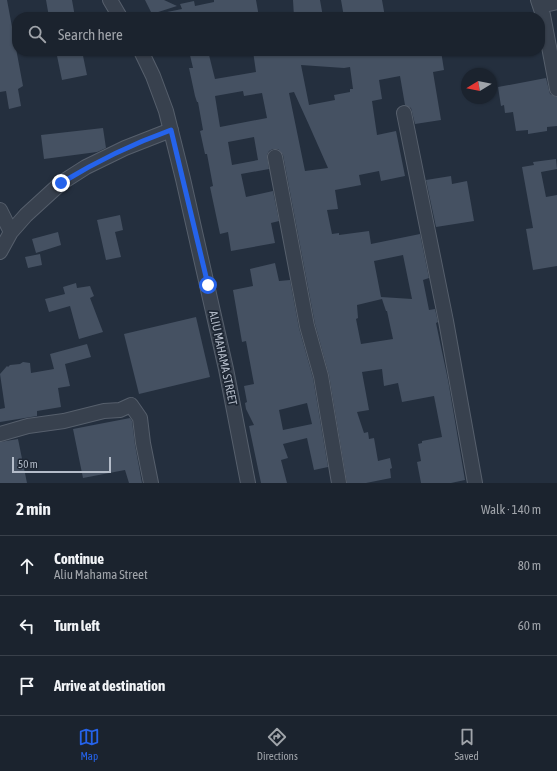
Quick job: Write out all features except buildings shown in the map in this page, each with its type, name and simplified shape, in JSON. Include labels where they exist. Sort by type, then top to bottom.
[{"type":"street","points":[[110,0],[117,12]]},
{"type":"street","points":[[539,3],[557,2]]},
{"type":"street","points":[[545,26],[557,89]]},
{"type":"street","name":"ALIU MAHAMA STREET","points":[[143,56],[153,76],[166,111],[187,191],[226,369],[248,483]]},
{"type":"street","points":[[404,113],[444,314],[475,483]]},
{"type":"street","points":[[0,252],[11,232],[31,210],[61,183],[86,167],[124,148],[171,130]]},
{"type":"street","points":[[275,157],[307,326],[321,376],[339,483]]},
{"type":"street","points":[[0,210],[11,232]]},
{"type":"street","points":[[0,434],[28,426],[104,411],[120,410],[131,405],[140,418],[143,443],[151,483]]},
{"type":"route","points":[[61,183],[86,167],[124,148],[171,130],[208,285]]}]
